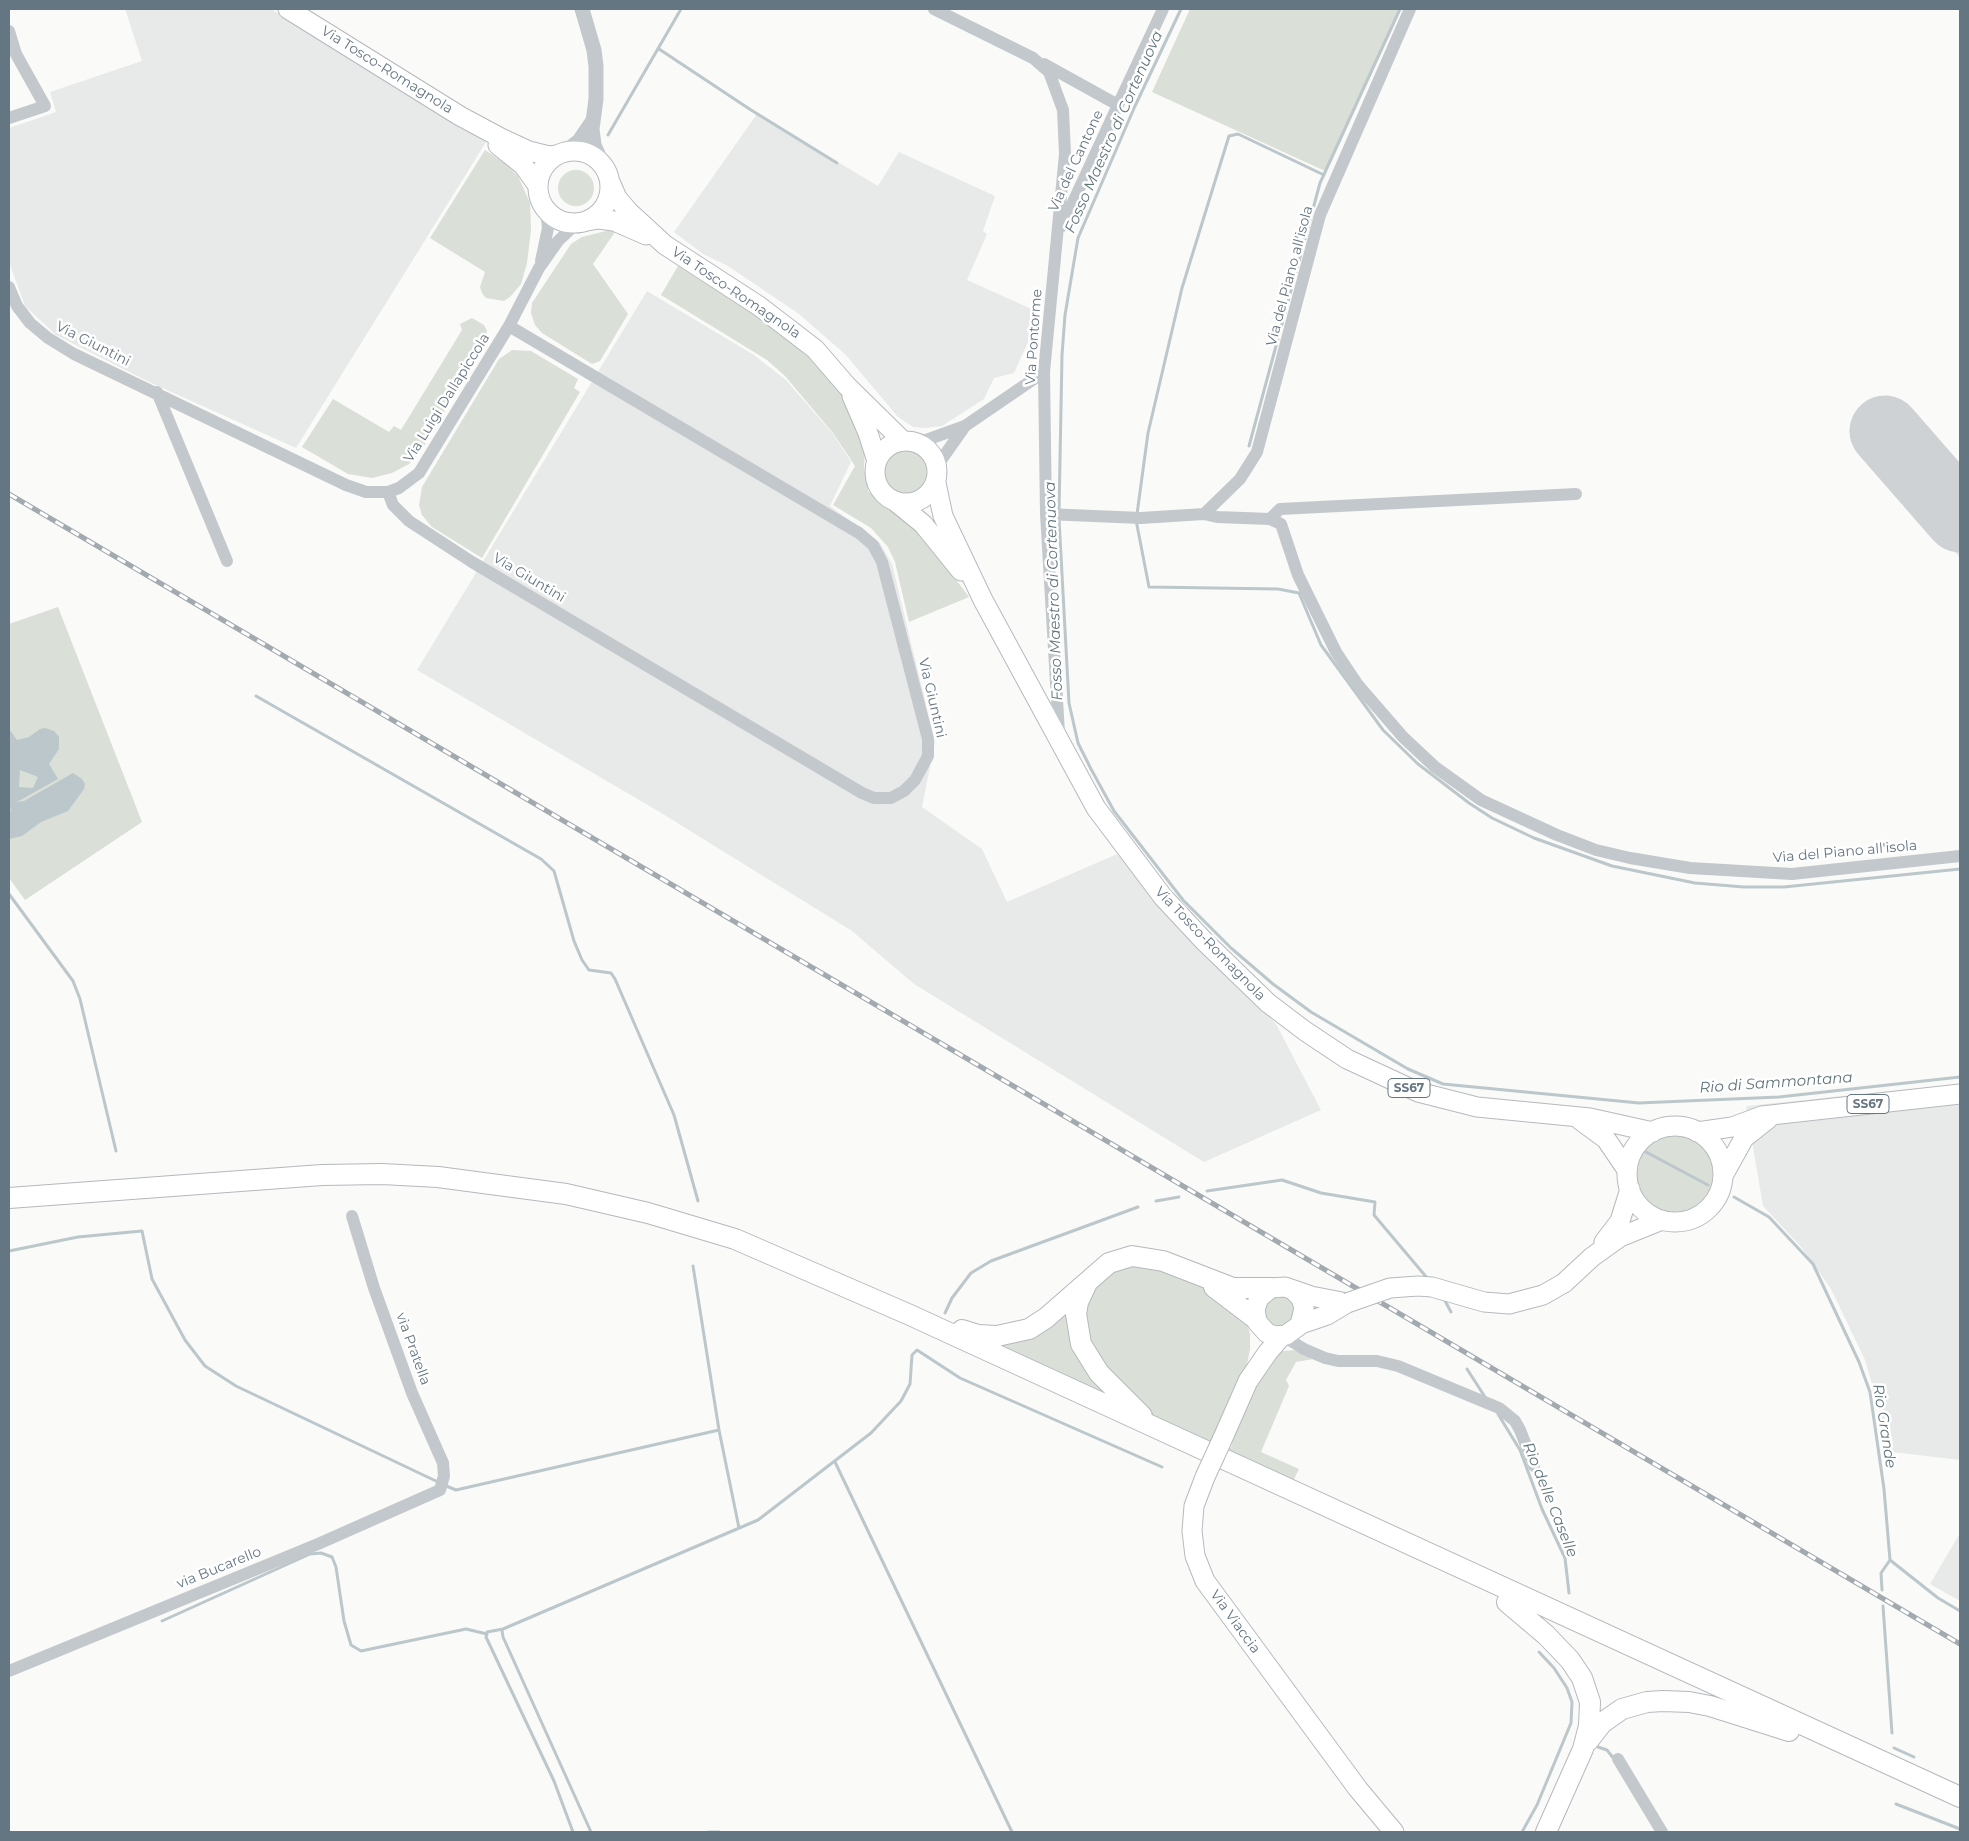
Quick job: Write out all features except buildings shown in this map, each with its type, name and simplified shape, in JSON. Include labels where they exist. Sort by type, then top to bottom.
[{"type":"highway","points":[[9,1198],[322,1175],[382,1174],[482,1181],[566,1194],[735,1239],[910,1315],[1960,1797]]},
{"type":"highway","points":[[9,1211],[255,1192],[405,1188],[495,1196],[609,1216],[689,1238],[732,1252],[818,1288],[1960,1809]]},
{"type":"highway","points":[[910,1315],[978,1335],[1008,1335],[1038,1323],[1109,1262],[1132,1256],[1156,1259],[1233,1288],[1271,1288]]},
{"type":"highway","points":[[1193,1274],[1232,1299],[1257,1320]]},
{"type":"highway","points":[[1089,1279],[1077,1308],[1077,1328],[1081,1344],[1092,1363],[1110,1385],[1155,1428]]},
{"type":"highway","points":[[1507,1602],[1560,1649],[1582,1678],[1590,1702],[1591,1716],[1583,1749],[1546,1832]]},
{"type":"highway","points":[[1583,1749],[1602,1723],[1613,1714],[1622,1709],[1648,1702],[1690,1702],[1790,1731]]},
{"type":"main road","name":"Via Tosco-Romagnola","points":[[288,9],[460,116],[529,152],[549,156],[562,153],[586,152],[602,163],[608,173],[617,198],[629,212],[665,245]]},
{"type":"main road","name":"Via Tosco-Romagnola","points":[[460,116],[523,165],[538,186],[546,211],[565,222],[599,219],[614,220],[665,245],[799,334],[832,366],[848,386]]},
{"type":"main road","points":[[538,186],[543,168],[562,153]]},
{"type":"main road","points":[[581,222],[597,216],[605,207],[610,196],[611,184]]},
{"type":"main road","points":[[848,386],[911,442],[928,450],[936,474],[943,516],[984,600]]},
{"type":"main road","points":[[848,386],[877,460],[875,470],[876,481],[887,497],[923,524],[984,600]]},
{"type":"main road","points":[[877,460],[890,446],[911,442]]},
{"type":"main road","points":[[896,502],[917,502],[926,497],[936,474]]},
{"type":"main road","name":"Via Tosco-Romagnola","points":[[984,600],[1096,808],[1143,874],[1205,942],[1268,1003],[1305,1031],[1347,1058],[1418,1092],[1477,1107],[1572,1116],[1652,1132]]},
{"type":"main road","name":"SS67","points":[[1652,1132],[1671,1127],[1697,1132],[1725,1129],[1755,1117],[1775,1114],[1960,1094]]},
{"type":"main road","points":[[1301,1324],[1327,1315],[1347,1303],[1390,1288],[1432,1287],[1484,1302],[1509,1304],[1543,1295],[1564,1283],[1592,1257],[1620,1237],[1662,1220],[1683,1221],[1699,1216],[1716,1199],[1723,1176],[1744,1138],[1775,1114]]},
{"type":"main road","name":"Via Tosco-Romagnola","points":[[1572,1116],[1590,1126],[1606,1139],[1627,1170]]},
{"type":"main road","points":[[1627,1170],[1634,1149],[1652,1132]]},
{"type":"main road","points":[[1697,1132],[1714,1148],[1721,1162],[1723,1176]]},
{"type":"main road","name":"SS67","points":[[1627,1170],[1630,1189],[1635,1200],[1647,1212],[1662,1220]]},
{"type":"main road","points":[[1592,1257],[1620,1221],[1630,1189]]},
{"type":"main road","points":[[1248,1381],[1255,1353],[1257,1320],[1255,1309],[1263,1293],[1271,1288],[1281,1287],[1347,1303]]},
{"type":"main road","points":[[1248,1381],[1268,1352],[1283,1336],[1294,1332],[1301,1324],[1304,1314],[1303,1304],[1294,1291]]},
{"type":"main road","points":[[1257,1320],[1268,1333],[1283,1336]]},
{"type":"main road","name":"Via Viaccia","points":[[1248,1381],[1204,1477],[1194,1506],[1192,1531],[1195,1556],[1205,1581],[1352,1782],[1394,1832]]},
{"type":"street","points":[[582,9],[594,50],[596,99],[592,122],[594,145],[602,163]]},
{"type":"street","name":"Via Pontorme","points":[[934,9],[1034,58],[1049,72],[1063,110],[1065,154],[1044,372],[1055,515],[1059,738]]},
{"type":"street","points":[[1118,105],[1163,9]]},
{"type":"street","name":"Via del Piano all'isola","points":[[1204,514],[1240,479],[1257,452],[1320,215],[1410,9]]},
{"type":"street","points":[[9,31],[16,54],[45,106],[9,118]]},
{"type":"street","name":"Via del Cantone","points":[[1034,58],[1118,105],[1057,235]]},
{"type":"street","points":[[562,153],[579,141],[592,122]]},
{"type":"street","name":"Via Luigi Dallapiccola","points":[[539,268],[548,228],[546,211]]},
{"type":"street","name":"Via Luigi Dallapiccola","points":[[388,492],[399,488],[419,473],[509,326],[539,268],[558,241],[581,222]]},
{"type":"street","name":"Via Giuntini","points":[[9,287],[22,314],[48,338],[74,354],[157,392]]},
{"type":"street","name":"Via Giuntini","points":[[388,492],[393,505],[401,515],[424,532],[862,793],[881,799],[891,798],[904,791],[916,780],[928,756],[928,739],[882,562],[873,545],[859,534],[509,326]]},
{"type":"street","points":[[911,442],[965,426],[1044,372]]},
{"type":"street","points":[[157,392],[358,490],[373,493],[388,492]]},
{"type":"street","points":[[157,392],[226,561]]},
{"type":"street","points":[[936,474],[965,426]]},
{"type":"street","points":[[1055,515],[1141,518],[1204,514],[1218,517],[1270,519],[1280,509],[1576,494]]},
{"type":"street","name":"Via del Piano all'isola","points":[[1270,519],[1281,524],[1298,576],[1308,597],[1336,652],[1358,685],[1403,737],[1435,767],[1481,800],[1596,850],[1661,864],[1738,872],[1792,874],[1960,856]]},
{"type":"street","name":"via Pratella","points":[[352,1216],[374,1288],[409,1384],[443,1463],[444,1476],[440,1490]]},
{"type":"street","points":[[1301,1324],[1303,1336],[1313,1353]]},
{"type":"street","points":[[1283,1336],[1313,1353],[1338,1361],[1386,1362],[1499,1408],[1515,1421],[1534,1466]]},
{"type":"street","name":"via Bucarello","points":[[9,1671],[318,1544],[440,1490]]},
{"type":"street","points":[[1618,1759],[1662,1832]]},
{"type":"shaded area","points":[[125,9],[271,9],[486,142],[296,448],[149,382],[56,335],[25,306],[9,262],[9,128],[56,112],[50,92],[142,61]]},
{"type":"shaded area","points":[[1190,9],[1399,9],[1325,171],[1152,92]]},
{"type":"shaded area","points":[[757,114],[878,186],[899,152],[995,196],[983,231],[987,234],[967,280],[1036,311],[1034,329],[1014,373],[994,378],[984,399],[942,426],[913,427],[898,417],[846,355],[799,314],[728,266],[703,254],[674,232]]},
{"type":"shaded area","points":[[485,150],[506,164],[518,176],[530,203],[531,230],[527,263],[521,284],[504,301],[486,298],[482,293],[480,287],[485,272],[430,238]]},
{"type":"shaded area","points":[[576,170],[583,171],[589,175],[593,181],[593,195],[589,201],[583,205],[576,206],[569,205],[563,201],[559,195],[558,188],[559,181],[563,175],[569,171]]},
{"type":"shaded area","points":[[610,230],[615,232],[593,264],[628,314],[600,361],[592,364],[542,333],[535,325],[531,313],[532,303],[571,244],[582,237]]},
{"type":"shaded area","points":[[678,266],[793,340],[839,387],[853,414],[865,451],[864,467],[868,491],[884,507],[920,531],[969,597],[909,622],[895,562],[888,547],[871,528],[833,505],[855,466],[833,433],[785,376],[767,360],[661,295]]},
{"type":"shaded area","points":[[647,291],[754,355],[786,380],[833,434],[851,462],[830,506],[880,543],[892,564],[935,742],[922,807],[982,849],[1007,902],[1117,854],[1276,1024],[1321,1110],[1204,1162],[914,984],[852,931],[658,811],[417,670]]},
{"type":"shaded area","points":[[472,318],[484,325],[487,331],[486,341],[420,453],[409,464],[392,473],[372,478],[348,474],[302,447],[333,399],[389,432],[394,426],[401,430],[462,330],[460,324]]},
{"type":"shaded area","points":[[512,350],[531,351],[578,379],[574,388],[580,392],[482,558],[432,527],[422,515],[419,505],[422,487],[499,359]]},
{"type":"shaded area","points":[[1905,413],[1960,478],[1960,558],[1853,433],[1853,421],[1856,419]]},
{"type":"shaded area","points":[[902,450],[910,450],[922,456],[928,472],[922,488],[910,494],[902,494],[890,488],[884,476],[884,468],[890,456]]},
{"type":"shaded area","points":[[58,607],[142,822],[25,900],[9,878],[9,624]]},
{"type":"shaded area","points":[[45,728],[54,731],[59,737],[59,749],[49,764],[58,779],[17,802],[24,801],[73,773],[82,779],[85,784],[84,789],[68,811],[41,822],[22,836],[9,839],[9,813],[11,810],[9,806],[9,729],[17,740],[29,737],[40,729]],"holes":[[[20,770],[38,777],[33,788],[19,787]]]},
{"type":"shaded area","points":[[1960,1084],[1960,1460],[1892,1452],[1865,1360],[1831,1289],[1802,1248],[1763,1206],[1746,1106]]},
{"type":"shaded area","points":[[1674,1134],[1689,1137],[1702,1145],[1710,1158],[1713,1173],[1710,1188],[1702,1201],[1689,1209],[1674,1212],[1659,1209],[1646,1201],[1638,1188],[1635,1173],[1638,1158],[1646,1145],[1659,1137]]},
{"type":"shaded area","points":[[1150,1264],[1209,1289],[1246,1321],[1250,1334],[1250,1350],[1246,1369],[1212,1439],[1231,1448],[1236,1426],[1263,1366],[1273,1356],[1283,1351],[1295,1350],[1313,1359],[1296,1362],[1286,1380],[1289,1386],[1261,1452],[1299,1469],[1293,1481],[1153,1416],[1141,1408],[1089,1351],[1084,1298],[1117,1267]]},
{"type":"shaded area","points":[[1280,1295],[1291,1300],[1296,1311],[1291,1322],[1280,1327],[1269,1322],[1264,1311],[1269,1300]]},
{"type":"shaded area","points":[[1065,1307],[1116,1400],[984,1341]]},
{"type":"shaded area","points":[[1960,1533],[1960,1601],[1930,1584]]},
{"type":"waterway","points":[[608,135],[681,9]]},
{"type":"waterway","name":"Fosso Maestro di Cortenuova","points":[[1059,512],[1062,355],[1065,315],[1078,238],[1135,106],[1181,9]]},
{"type":"waterway","points":[[1249,446],[1320,183],[1400,9]]},
{"type":"waterway","points":[[659,49],[751,110],[837,163]]},
{"type":"waterway","points":[[1137,514],[1148,433],[1182,288],[1229,136],[1238,134],[1324,175]]},
{"type":"waterway","name":"Fosso Maestro di Cortenuova","points":[[1059,519],[1069,703],[1078,743],[1091,769],[1114,811],[1183,900],[1231,948],[1273,984],[1311,1012],[1408,1069],[1443,1084],[1639,1103],[1779,1097],[1960,1077]]},
{"type":"waterway","points":[[1136,520],[1149,587],[1278,589],[1299,593],[1321,645],[1383,730],[1418,764],[1469,803],[1492,818],[1534,838],[1612,866],[1695,883],[1744,887],[1784,887],[1960,869]]},
{"type":"waterway","points":[[256,696],[541,859],[554,871],[574,941],[582,960],[589,970],[611,973],[615,979],[674,1115],[698,1201]]},
{"type":"waterway","points":[[9,894],[73,981],[80,999],[116,1151]]},
{"type":"waterway","name":"Rio Grande","points":[[1646,1152],[1708,1185]]},
{"type":"waterway","points":[[1207,1191],[1282,1180],[1321,1193],[1375,1202],[1374,1215],[1428,1279]]},
{"type":"waterway","points":[[1156,1201],[1179,1197]]},
{"type":"waterway","name":"Rio Grande","points":[[1734,1197],[1769,1217],[1813,1264],[1859,1362],[1870,1392],[1884,1489],[1890,1560],[1938,1598],[1960,1611]]},
{"type":"waterway","points":[[945,1313],[952,1298],[971,1273],[991,1261],[1138,1207]]},
{"type":"waterway","points":[[9,1251],[78,1237],[142,1231],[152,1279],[185,1340],[205,1366],[236,1386],[438,1482]]},
{"type":"waterway","points":[[693,1266],[719,1430],[739,1528]]},
{"type":"waterway","name":"Rio delle Caselle","points":[[1443,1297],[1451,1312]]},
{"type":"waterway","points":[[162,1621],[310,1554],[321,1553],[332,1557],[336,1567],[344,1621],[351,1645],[361,1651],[466,1629],[487,1634],[487,1632],[503,1629],[758,1520],[871,1433],[901,1401],[910,1384],[912,1355],[917,1350],[960,1378],[1162,1467]]},
{"type":"waterway","name":"Rio delle Caselle","points":[[1467,1369],[1485,1397]]},
{"type":"waterway","name":"Rio delle Caselle","points":[[1498,1414],[1520,1450],[1542,1509],[1565,1558],[1569,1593]]},
{"type":"waterway","points":[[444,1485],[456,1490],[719,1430]]},
{"type":"waterway","points":[[835,1462],[1012,1832]]},
{"type":"waterway","points":[[1882,1590],[1881,1573],[1890,1560]]},
{"type":"waterway","points":[[1883,1606],[1892,1733]]},
{"type":"waterway","points":[[502,1630],[503,1637],[591,1832]]},
{"type":"waterway","points":[[487,1634],[486,1637],[554,1781],[573,1832]]},
{"type":"waterway","name":"Rio delle Caselle","points":[[1522,1832],[1537,1805],[1571,1723],[1572,1702],[1567,1688],[1554,1668],[1539,1652]]},
{"type":"waterway","points":[[1598,1747],[1607,1750],[1614,1759]]},
{"type":"waterway","points":[[1894,1748],[1914,1757]]},
{"type":"waterway","points":[[1896,1804],[1960,1829]]},
{"type":"waterway","points":[[709,1832],[719,1832]]},
{"type":"runway","points":[[1885,431],[1960,517]]},
{"type":"railway","points":[[9,494],[1960,1644]]},
{"type":"water label","name":"Rio di Sammontana","points":[[1776,1083]]}]
